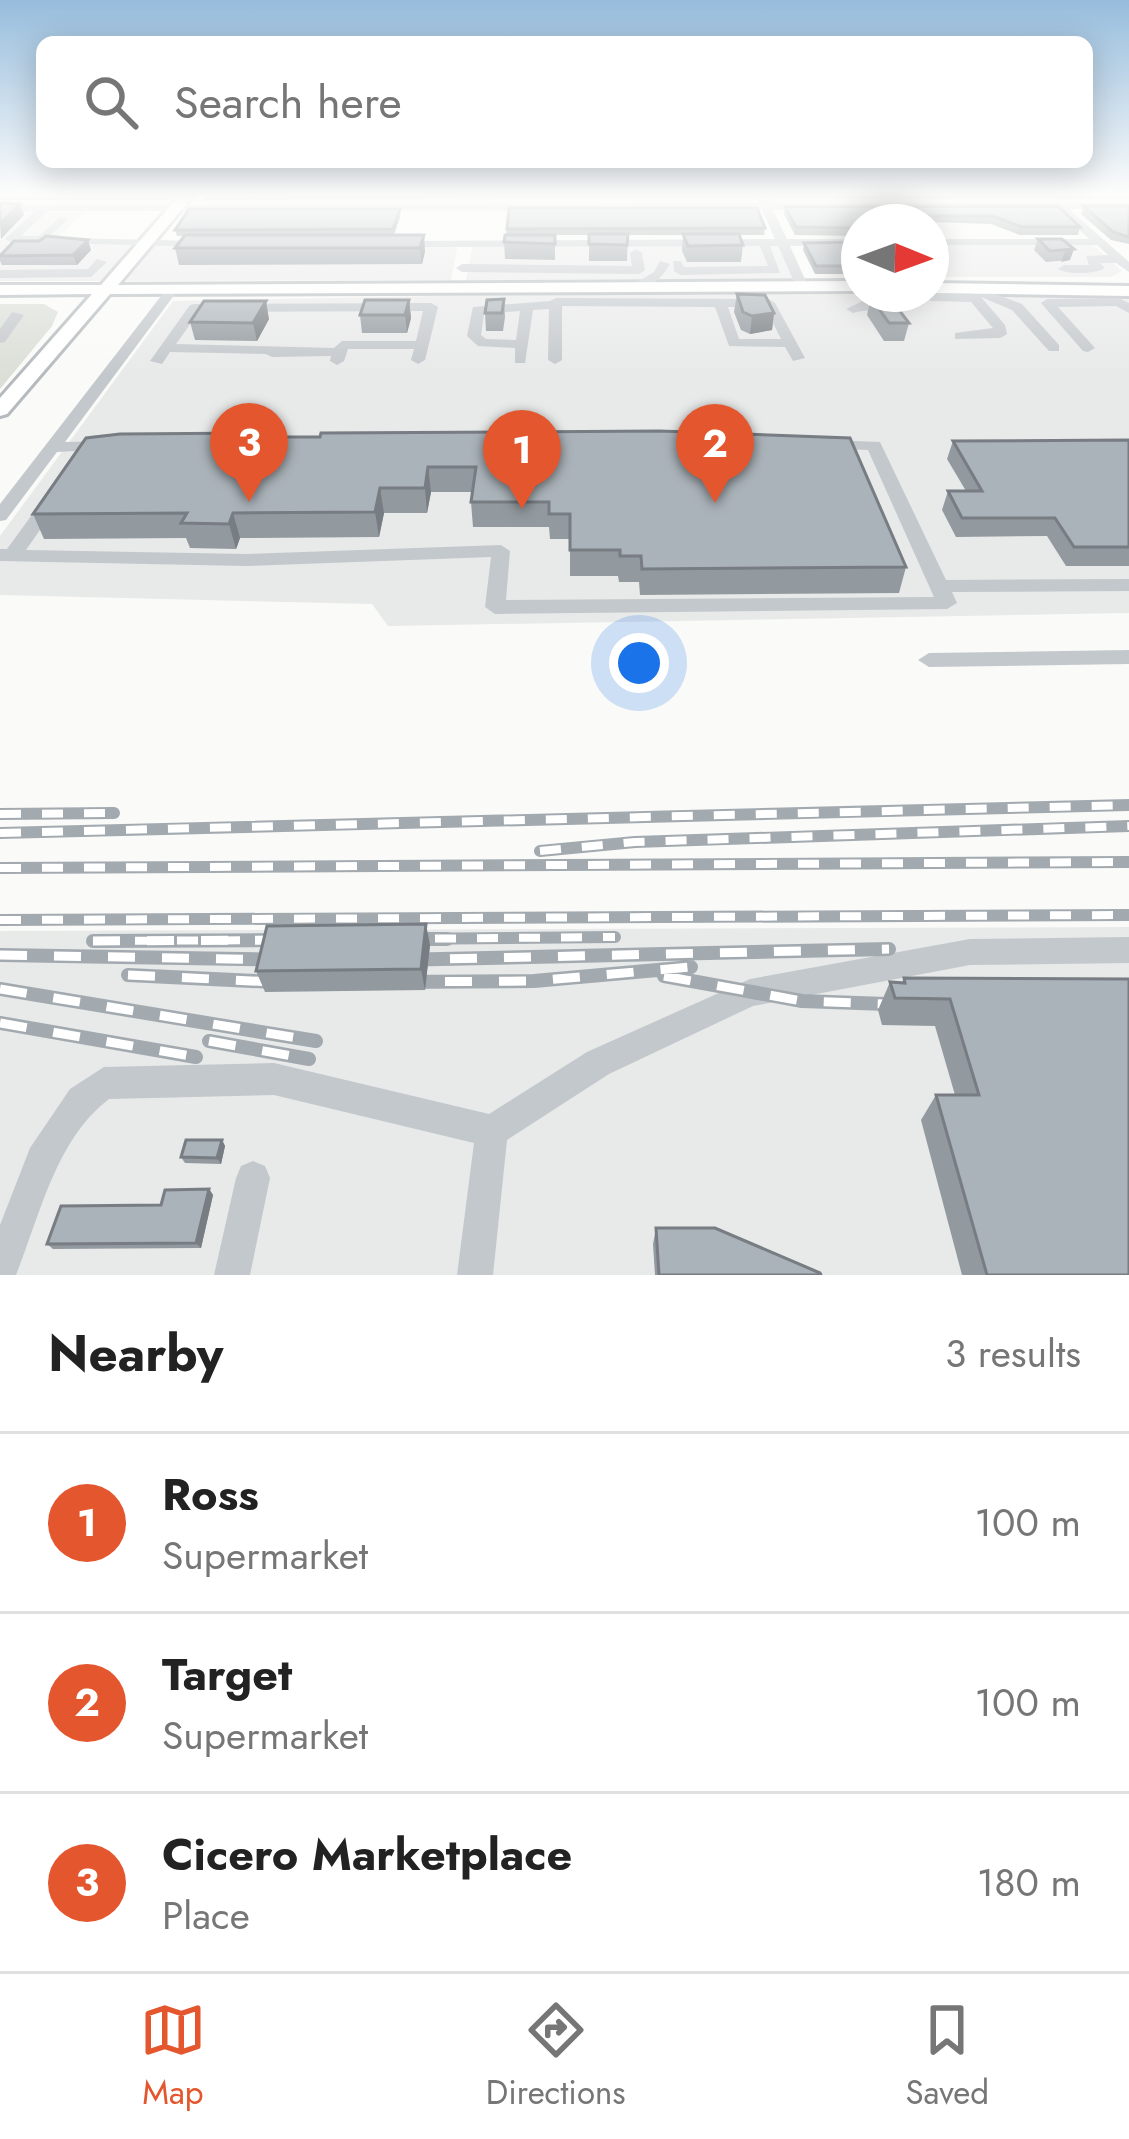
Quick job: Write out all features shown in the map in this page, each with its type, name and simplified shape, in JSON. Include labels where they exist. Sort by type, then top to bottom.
[{"type":"main road","points":[[0,410],[135,256]]},
{"type":"main road","points":[[0,290],[525,287],[639,278],[686,286],[841,286]]},
{"type":"main road","points":[[949,311],[1129,280]]},
{"type":"main road","points":[[949,309],[974,290],[1129,291]]},
{"type":"street","points":[[16,261],[22,256]]},
{"type":"street","points":[[0,261],[101,262],[121,256]]},
{"type":"street","points":[[458,288],[464,256]]},
{"type":"street","points":[[563,269],[565,256]]},
{"type":"street","points":[[588,256],[580,264],[639,278]]},
{"type":"street","points":[[636,256],[639,278]]},
{"type":"street","points":[[654,256],[680,271],[776,270],[769,256]]},
{"type":"street","points":[[525,287],[521,352],[483,343],[474,336],[478,310],[525,287],[563,269],[639,278],[665,260],[700,256]]},
{"type":"street","points":[[789,256],[802,286]]},
{"type":"street","points":[[1064,269],[1099,268],[1090,259],[1109,256]]},
{"type":"street","points":[[665,260],[686,286]]},
{"type":"street","points":[[0,274],[91,273],[101,262]]},
{"type":"street","points":[[462,268],[525,287],[556,305],[769,303],[798,358]]},
{"type":"street","points":[[270,289],[293,307]]},
{"type":"street","points":[[272,355],[293,307],[321,289]]},
{"type":"street","points":[[0,516],[172,290]]},
{"type":"street","points":[[974,290],[1017,307],[1054,348]]},
{"type":"street","points":[[1017,307],[1031,291]]},
{"type":"street","points":[[720,302],[734,343],[790,343]]},
{"type":"street","points":[[1088,348],[1047,303],[1119,302],[1129,309]]},
{"type":"street","points":[[555,360],[556,305]]},
{"type":"street","points":[[293,307],[431,307],[420,353],[162,355],[195,308],[293,307]]},
{"type":"street","points":[[339,353],[355,307]]},
{"type":"street","points":[[0,339],[17,315]]},
{"type":"street","points":[[6,555],[246,560],[501,551],[495,607],[947,603],[874,445],[813,445]]},
{"type":"street","points":[[76,465],[89,446]]},
{"type":"street","points":[[52,447],[122,446]]},
{"type":"street","points":[[6,555],[63,483]]},
{"type":"street","points":[[939,586],[1129,585]]},
{"type":"street","points":[[929,660],[1129,657]]},
{"type":"street","points":[[0,1271],[42,1160],[81,1100],[104,1083],[274,1079],[492,1131],[598,1063],[750,993],[970,952],[1129,950]]},
{"type":"street","points":[[475,1275],[492,1131]]},
{"type":"street","points":[[232,1275],[253,1178]]},
{"type":"shaded area","points":[[0,256],[125,256],[100,281],[0,281]]},
{"type":"shaded area","points":[[147,256],[456,256],[451,280],[126,281]]},
{"type":"shaded area","points":[[471,256],[782,256],[794,279],[466,280]]},
{"type":"shaded area","points":[[949,256],[1105,256],[1122,271],[1111,277],[949,277]]},
{"type":"shaded area","points":[[841,294],[841,312],[949,312],[949,294],[1129,294],[1129,613],[388,626],[372,604],[0,595],[0,536],[173,301]]},
{"type":"shaded area","points":[[0,304],[44,304],[58,312],[52,326],[0,389]]},
{"type":"shaded area","points":[[1129,927],[1129,1275],[0,1275],[0,931]]},
{"type":"building","points":[[811,256],[841,256],[841,266],[816,266]]},
{"type":"building","points":[[737,294],[765,295],[774,313],[752,316],[743,312]]},
{"type":"building","points":[[504,299],[502,313],[485,313],[487,300]]},
{"type":"building","points":[[365,300],[409,300],[405,315],[360,315]]},
{"type":"building","points":[[204,301],[266,301],[253,323],[190,322]]},
{"type":"building","points":[[881,312],[901,312],[909,323],[889,323]]},
{"type":"building","points":[[660,431],[850,438],[906,567],[642,569],[641,556],[620,556],[620,550],[570,550],[570,514],[549,514],[549,502],[471,502],[476,467],[428,467],[425,488],[380,488],[375,512],[233,513],[229,524],[181,523],[187,513],[33,514],[86,438]]},
{"type":"building","points":[[1129,440],[1129,547],[1074,547],[1055,518],[962,518],[948,491],[982,491],[953,441]]},
{"type":"building","points":[[426,924],[421,969],[256,971],[267,926]]},
{"type":"building","points":[[904,978],[1129,979],[1129,1275],[987,1275],[936,1095],[979,1095],[950,999],[895,998],[890,982],[905,983]]},
{"type":"building","points":[[186,1140],[222,1140],[217,1158],[181,1157]]},
{"type":"building","points":[[209,1189],[196,1243],[47,1244],[61,1206],[161,1205],[165,1190]]},
{"type":"building","points":[[656,1228],[715,1228],[821,1275],[659,1275]]},
{"type":"railway","points":[[0,833],[1129,805]]},
{"type":"railway","points":[[0,814],[114,813]]},
{"type":"railway","points":[[540,851],[635,842],[1129,826]]},
{"type":"railway","points":[[0,868],[1129,862]]},
{"type":"railway","points":[[0,920],[1129,915]]},
{"type":"railway","points":[[447,939],[393,939],[615,937]]},
{"type":"railway","points":[[93,941],[297,940]]},
{"type":"railway","points":[[396,960],[889,949]]},
{"type":"railway","points":[[0,955],[294,960]]},
{"type":"railway","points":[[391,982],[534,981],[691,967]]},
{"type":"railway","points":[[128,975],[295,983]]},
{"type":"railway","points":[[664,976],[802,1001],[914,1005]]},
{"type":"railway","points":[[0,989],[316,1041]]},
{"type":"railway","points":[[0,1023],[196,1057]]},
{"type":"railway","points":[[209,1041],[309,1059]]},
{"type":"place","name":"Cicero Marketplace","points":[[249,502]]},
{"type":"place","name":"Target","points":[[715,503]]},
{"type":"place","name":"Ross","points":[[522,509]]}]
